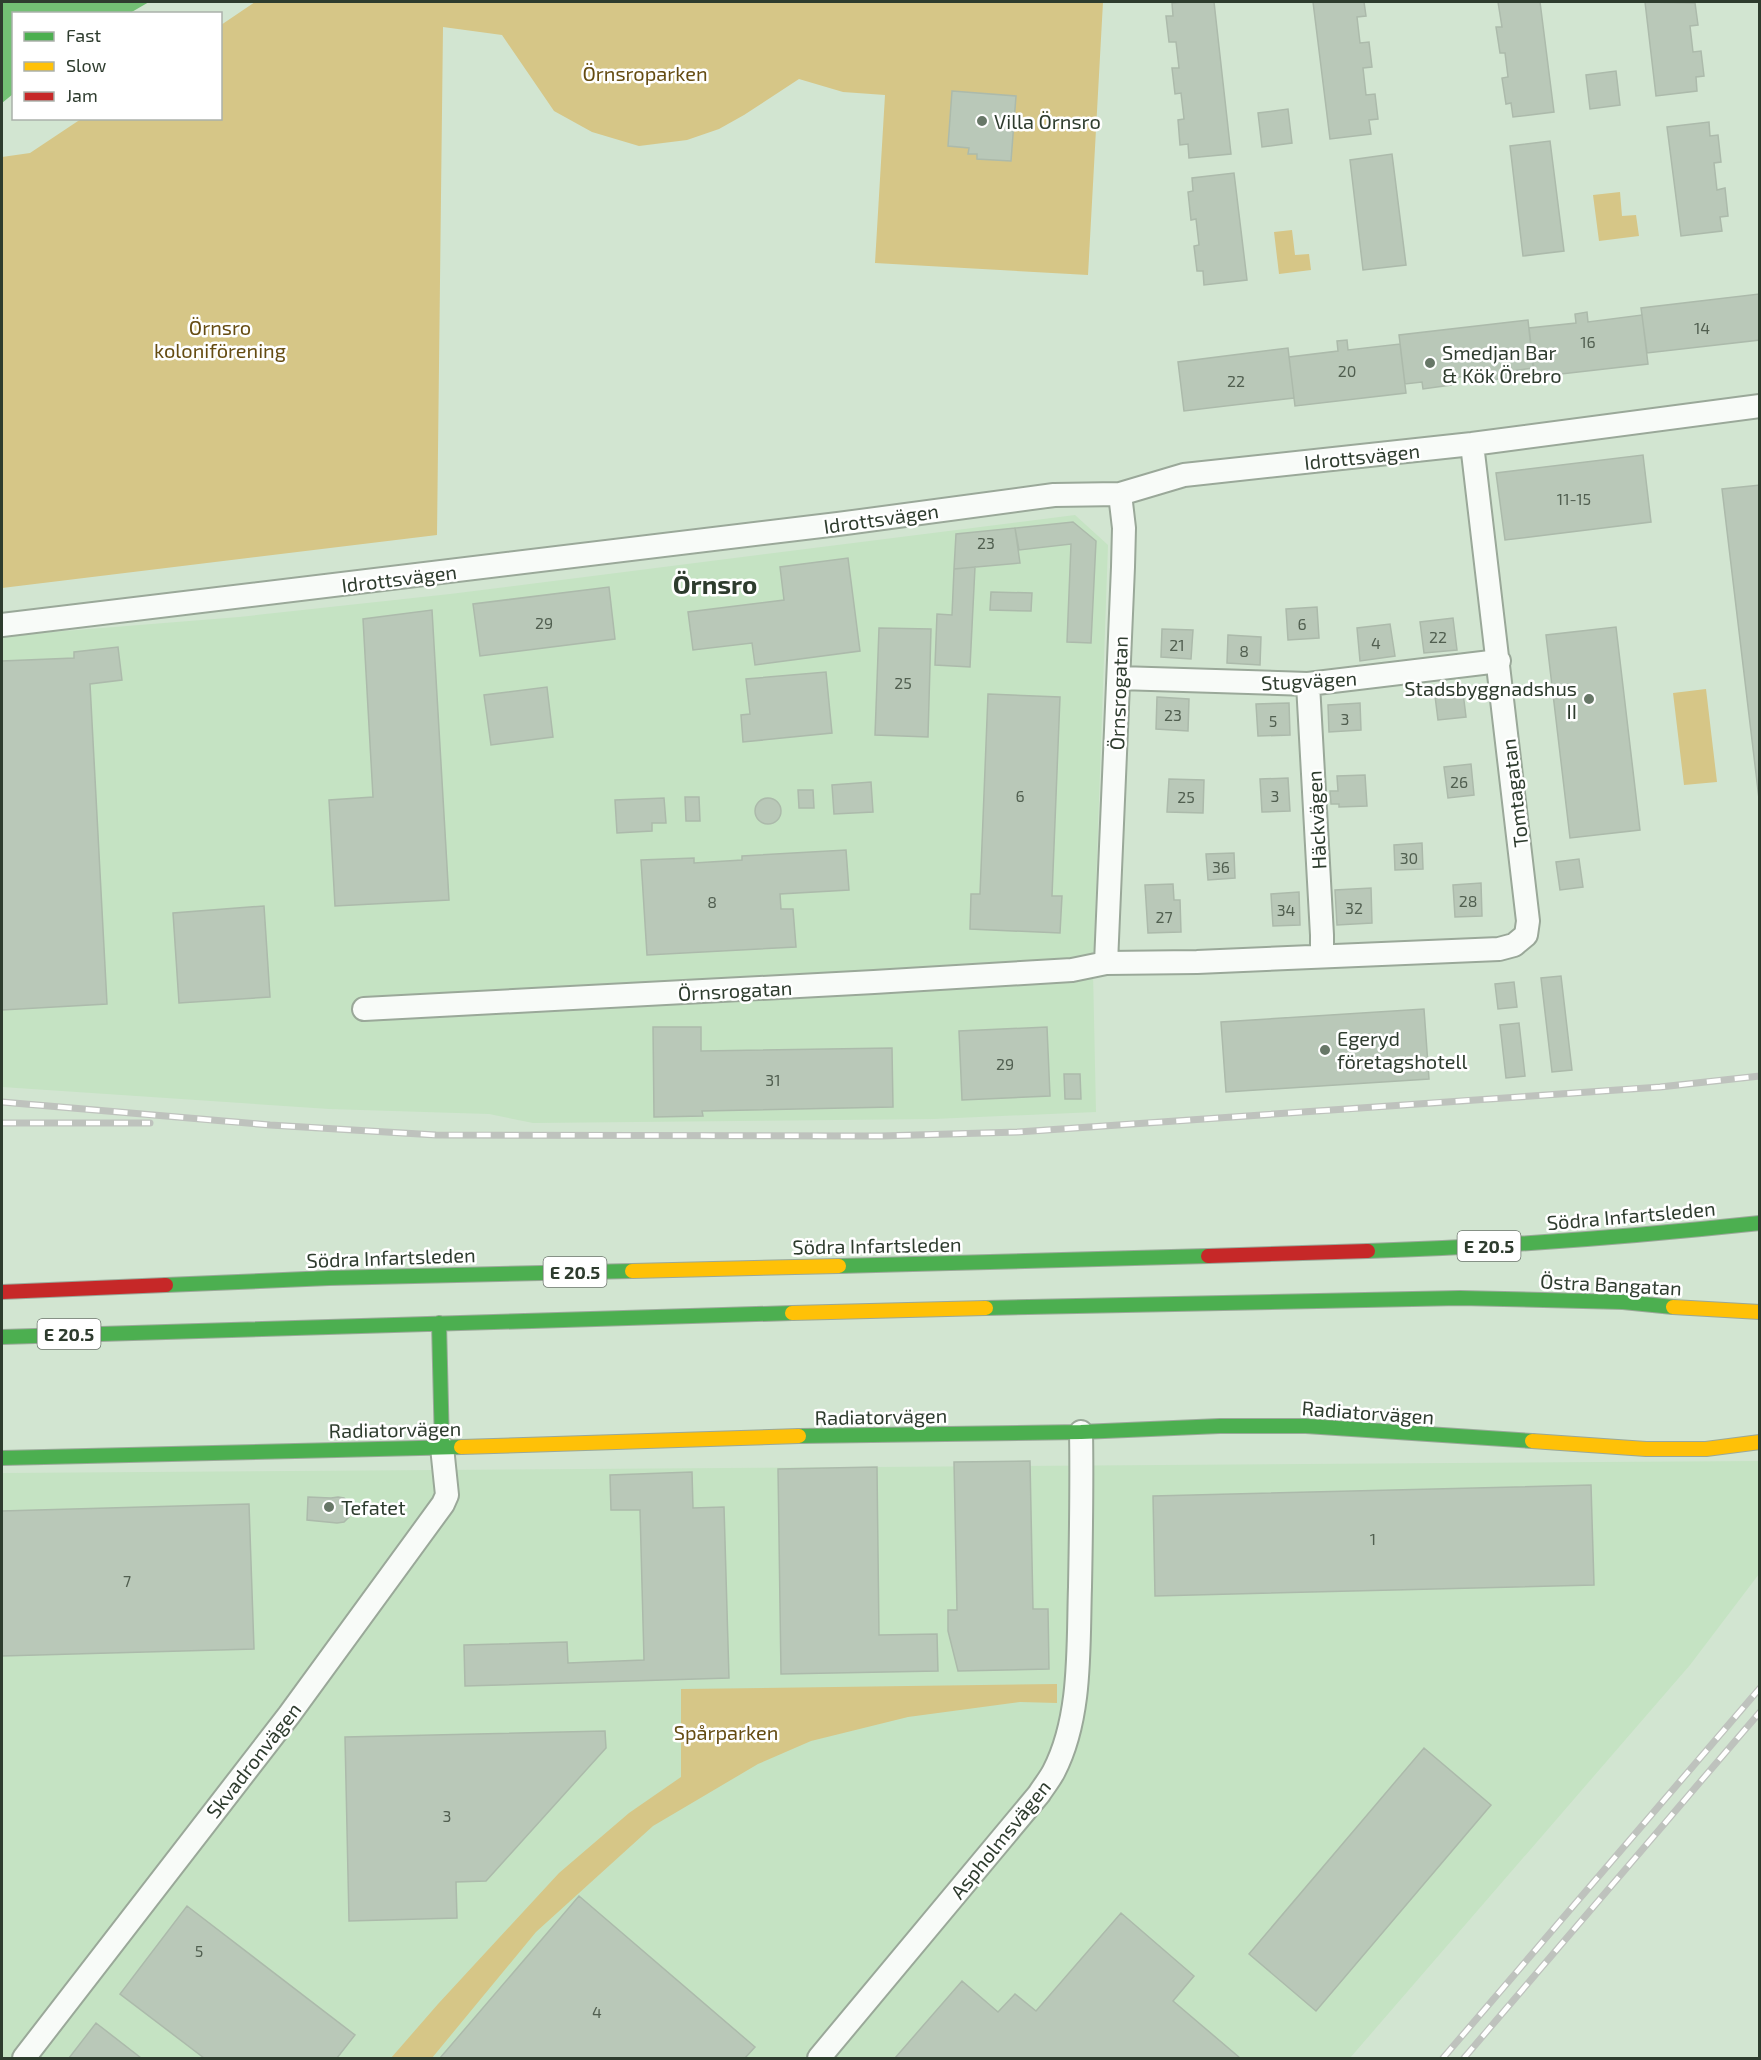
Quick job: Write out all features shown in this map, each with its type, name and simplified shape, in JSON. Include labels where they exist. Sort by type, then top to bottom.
[{"type":"main road","name":"Södra Infartsleden","points":[[2,1292],[329,1278],[1224,1256],[1455,1248],[1654,1234],[1756,1224]]},
{"type":"main road","name":"Östra Bangatan","points":[[439,1323],[1219,1302],[1460,1298],[1623,1302],[1760,1312]]},
{"type":"main road","points":[[1670,1307],[1732,1324]]},
{"type":"main road","points":[[439,1323],[442,1447]]},
{"type":"main road","name":"E 20.5","points":[[2,1337],[439,1323]]},
{"type":"main road","name":"Radiatorvägen","points":[[2,1458],[756,1437],[1306,1426],[1646,1449],[1706,1449],[1760,1442]]},
{"type":"street","name":"Idrottsvägen","points":[[2,626],[838,525],[1054,495],[1120,494],[1185,475],[1472,444],[1760,406]]},
{"type":"street","name":"Tomtagatan","points":[[1322,956],[1499,949],[1514,945],[1526,935],[1528,921],[1472,444]]},
{"type":"street","name":"Örnsrogatan","points":[[1106,963],[1124,538],[1120,494]]},
{"type":"street","name":"Stugvägen","points":[[1119,678],[1308,684],[1499,661]]},
{"type":"street","name":"Häckvägen","points":[[1308,684],[1322,956]]},
{"type":"street","name":"Örnsrogatan","points":[[364,1010],[1072,970],[1106,963],[1197,962],[1322,956]]},
{"type":"street","name":"Aspholmsvägen","points":[[819,2058],[1039,1794],[1054,1771],[1063,1748],[1078,1671],[1081,1432]]},
{"type":"street","name":"Skvadronvägen","points":[[24,2058],[289,1715],[443,1504],[447,1495],[442,1447]]},
{"type":"shaded area","points":[[2,2],[149,2],[132,12],[12,12],[12,95],[2,103]]},
{"type":"shaded area","points":[[1075,515],[1108,545],[1093,971],[1096,1112],[934,1119],[533,1123],[489,1114],[329,1109],[2,1087],[2,636],[239,617],[450,594]]},
{"type":"shaded area","points":[[1759,1461],[1759,1574],[1690,1665],[1350,2058],[2,2058],[2,1473]]},
{"type":"green space","name":"Örnsro koloniförening","points":[[255,2],[1103,2],[1088,275],[875,263],[885,95],[843,92],[799,79],[719,129],[687,140],[639,146],[592,132],[554,111],[502,35],[443,27],[437,535],[2,588],[2,157],[30,153],[80,120],[222,120],[222,24]]},
{"type":"green space","points":[[1620,192],[1622,216],[1636,215],[1639,236],[1599,241],[1593,195]]},
{"type":"green space","points":[[1292,230],[1295,255],[1309,254],[1311,270],[1279,274],[1274,232]]},
{"type":"green space","points":[[1706,689],[1717,782],[1684,785],[1673,693]]},
{"type":"green space","name":"Spårparken","points":[[1057,1684],[1057,1703],[1020,1702],[908,1717],[811,1741],[758,1764],[653,1826],[536,1932],[432,2058],[391,2058],[559,1873],[629,1813],[681,1777],[681,1689]]},
{"type":"building","points":[[1214,2],[1231,154],[1189,158],[1188,144],[1180,145],[1178,120],[1184,119],[1181,93],[1175,94],[1172,68],[1179,68],[1176,42],[1169,42],[1166,16],[1173,16],[1172,3]]},
{"type":"building","points":[[1313,2],[1364,2],[1366,16],[1357,17],[1360,43],[1369,42],[1372,67],[1363,68],[1366,95],[1375,94],[1378,119],[1369,120],[1371,134],[1330,139]]},
{"type":"building","points":[[1498,2],[1540,2],[1554,112],[1513,117],[1511,103],[1506,104],[1502,78],[1508,77],[1505,53],[1500,53],[1496,27],[1502,27]]},
{"type":"building","points":[[1645,2],[1695,3],[1698,25],[1690,26],[1693,52],[1701,51],[1704,76],[1696,77],[1697,91],[1656,96]]},
{"type":"building","points":[[1616,71],[1620,105],[1590,109],[1586,75]]},
{"type":"building","name":"Villa Örnsro","points":[[952,91],[1016,96],[1011,161],[977,159],[977,154],[968,154],[969,148],[948,146]]},
{"type":"building","points":[[1288,109],[1292,143],[1262,147],[1258,113]]},
{"type":"building","points":[[1709,122],[1710,136],[1718,135],[1721,162],[1714,163],[1717,190],[1725,188],[1728,216],[1720,217],[1722,231],[1681,236],[1667,127]]},
{"type":"building","points":[[1550,141],[1564,251],[1523,256],[1510,146]]},
{"type":"building","points":[[1392,154],[1406,265],[1363,270],[1350,160]]},
{"type":"building","points":[[1234,173],[1247,280],[1204,285],[1203,271],[1197,271],[1194,246],[1199,245],[1196,219],[1191,220],[1188,192],[1193,191],[1192,178]]},
{"type":"building","points":[[1759,294],[1760,340],[1647,353],[1641,308]]},
{"type":"building","points":[[1587,312],[1588,322],[1642,315],[1648,364],[1535,377],[1529,328],[1576,323],[1575,314]]},
{"type":"building","points":[[1528,320],[1533,368],[1513,371],[1513,377],[1484,381],[1483,374],[1451,378],[1451,385],[1423,389],[1422,382],[1405,384],[1399,335]]},
{"type":"building","points":[[1347,340],[1348,350],[1400,344],[1406,393],[1295,406],[1289,357],[1338,351],[1337,341]]},
{"type":"building","points":[[1288,348],[1294,398],[1184,411],[1178,362]]},
{"type":"building","points":[[1643,455],[1651,522],[1505,540],[1496,473]]},
{"type":"building","points":[[1760,485],[1760,807],[1722,489]]},
{"type":"building","points":[[1073,522],[1096,541],[1091,643],[1067,642],[1071,544],[1019,550],[1015,528]]},
{"type":"building","points":[[1015,528],[1020,563],[954,569],[956,534]]},
{"type":"building","points":[[848,558],[860,651],[755,665],[752,643],[693,650],[688,612],[784,600],[780,567]]},
{"type":"building","points":[[975,567],[970,667],[935,665],[937,614],[952,615],[954,569]]},
{"type":"building","points":[[609,587],[615,639],[480,656],[473,604]]},
{"type":"building","points":[[991,592],[1032,593],[1031,611],[990,610]]},
{"type":"building","points":[[1317,607],[1319,638],[1288,640],[1286,609]]},
{"type":"building","points":[[432,610],[449,900],[335,906],[329,800],[373,797],[363,619]]},
{"type":"building","points":[[1453,618],[1457,650],[1424,653],[1420,622]]},
{"type":"building","points":[[1390,624],[1395,656],[1360,661],[1357,628]]},
{"type":"building","name":"Stadsbyggnadshus II","points":[[1616,627],[1640,830],[1570,838],[1546,635]]},
{"type":"building","points":[[879,628],[931,629],[928,737],[875,735]]},
{"type":"building","points":[[1162,629],[1193,630],[1191,659],[1161,657]]},
{"type":"building","points":[[1228,635],[1261,637],[1260,665],[1227,663]]},
{"type":"building","points":[[118,647],[122,680],[90,684],[107,1004],[2,1010],[2,661],[74,658],[74,652]]},
{"type":"building","points":[[826,672],[832,733],[743,742],[741,715],[750,714],[746,679]]},
{"type":"building","points":[[1462,684],[1466,717],[1438,720],[1434,688]]},
{"type":"building","points":[[547,687],[553,737],[491,745],[484,695]]},
{"type":"building","points":[[988,694],[1060,697],[1052,896],[1062,896],[1060,933],[970,929],[971,894],[980,894]]},
{"type":"building","points":[[1157,697],[1189,699],[1188,731],[1156,729]]},
{"type":"building","points":[[1289,703],[1290,735],[1258,736],[1256,704]]},
{"type":"building","points":[[1360,703],[1361,730],[1329,732],[1328,705]]},
{"type":"building","points":[[1471,764],[1474,795],[1448,798],[1444,767]]},
{"type":"building","points":[[1365,775],[1367,806],[1339,807],[1339,804],[1331,804],[1330,791],[1338,791],[1337,776]]},
{"type":"building","points":[[1288,778],[1290,811],[1262,812],[1260,779]]},
{"type":"building","points":[[1169,779],[1204,780],[1203,813],[1167,812]]},
{"type":"building","points":[[871,782],[873,812],[834,814],[832,785]]},
{"type":"building","points":[[798,790],[813,790],[814,808],[799,808]]},
{"type":"building","points":[[685,797],[699,797],[700,821],[686,821]]},
{"type":"building","points":[[664,798],[666,823],[652,823],[652,831],[617,833],[615,800]]},
{"type":"building","points":[[768,798],[777,802],[781,811],[777,820],[768,824],[759,820],[755,811],[759,802]]},
{"type":"building","points":[[1422,843],[1423,869],[1395,870],[1394,845]]},
{"type":"building","points":[[846,850],[849,890],[780,894],[781,909],[793,909],[796,947],[647,955],[641,860],[694,858],[694,863],[742,860],[742,856]]},
{"type":"building","points":[[1234,853],[1235,878],[1208,880],[1206,854]]},
{"type":"building","points":[[1579,859],[1583,887],[1560,890],[1556,862]]},
{"type":"building","points":[[1481,883],[1482,916],[1455,917],[1453,885]]},
{"type":"building","points":[[1173,884],[1174,900],[1180,900],[1181,932],[1148,933],[1145,885]]},
{"type":"building","points":[[1371,888],[1372,923],[1337,925],[1335,890]]},
{"type":"building","points":[[1299,892],[1300,925],[1273,926],[1271,894]]},
{"type":"building","points":[[264,906],[270,997],[179,1003],[173,913]]},
{"type":"building","points":[[1561,976],[1572,1070],[1552,1072],[1541,978]]},
{"type":"building","points":[[1514,982],[1517,1007],[1498,1009],[1495,984]]},
{"type":"building","name":"Egeryd företagshotell","points":[[1424,1009],[1429,1079],[1226,1092],[1221,1022]]},
{"type":"building","points":[[1519,1023],[1525,1076],[1506,1078],[1500,1025]]},
{"type":"building","points":[[653,1027],[701,1027],[701,1051],[892,1048],[893,1107],[702,1111],[703,1116],[654,1117]]},
{"type":"building","points":[[1047,1027],[1050,1096],[962,1100],[959,1031]]},
{"type":"building","points":[[1064,1074],[1080,1074],[1081,1099],[1065,1099]]},
{"type":"building","points":[[1030,1461],[1033,1609],[1048,1609],[1049,1669],[958,1671],[948,1631],[948,1610],[957,1610],[954,1462]]},
{"type":"building","points":[[877,1467],[879,1635],[937,1634],[938,1671],[781,1674],[778,1469]]},
{"type":"building","points":[[692,1472],[693,1508],[724,1507],[729,1678],[465,1686],[464,1645],[567,1642],[568,1663],[644,1660],[640,1510],[611,1510],[610,1475]]},
{"type":"building","points":[[1591,1485],[1594,1585],[1155,1596],[1153,1496]]},
{"type":"building","name":"Tefatet","points":[[308,1497],[344,1498],[351,1510],[349,1517],[344,1522],[337,1523],[307,1520]]},
{"type":"building","points":[[249,1504],[254,1649],[2,1656],[2,1511]]},
{"type":"building","points":[[605,1731],[606,1748],[486,1881],[456,1882],[457,1918],[349,1921],[345,1737]]},
{"type":"building","points":[[1424,1748],[1491,1805],[1316,2011],[1249,1954]]},
{"type":"building","points":[[579,1896],[755,2047],[745,2058],[440,2058]]},
{"type":"building","points":[[187,1906],[355,2035],[337,2058],[204,2058],[120,1994]]},
{"type":"building","points":[[1121,1913],[1194,1976],[1173,2001],[1240,2058],[895,2058],[962,1981],[998,2012],[1015,1994],[1036,2011]]},
{"type":"building","points":[[96,2023],[141,2058],[69,2058]]},
{"type":"railway","points":[[2,1102],[270,1125],[436,1135],[881,1136],[1018,1132],[1660,1087],[1760,1076]]},
{"type":"railway","points":[[2,1123],[150,1123]]},
{"type":"railway","points":[[1443,2058],[1760,1688]]},
{"type":"railway","points":[[1464,2058],[1760,1712]]},
{"type":"traffic: fast","points":[[1368,1251],[1564,1241],[1760,1223]]},
{"type":"traffic: fast","points":[[839,1266],[1208,1256]]},
{"type":"traffic: fast","points":[[166,1285],[329,1278],[632,1271]]},
{"type":"traffic: fast","points":[[986,1308],[1460,1298],[1623,1302],[1673,1307]]},
{"type":"traffic: fast","points":[[2,1337],[792,1313]]},
{"type":"traffic: fast","points":[[439,1323],[442,1447]]},
{"type":"traffic: fast","points":[[799,1436],[1306,1426],[1532,1441]]},
{"type":"traffic: fast","points":[[2,1458],[461,1447]]},
{"type":"traffic: slow","points":[[632,1271],[839,1266]]},
{"type":"traffic: slow","points":[[1673,1307],[1760,1312]]},
{"type":"traffic: slow","points":[[792,1313],[986,1308]]},
{"type":"traffic: slow","points":[[461,1447],[799,1436]]},
{"type":"traffic: slow","points":[[1532,1441],[1646,1449],[1706,1449],[1760,1442]]},
{"type":"traffic: jam","points":[[1208,1256],[1368,1251]]},
{"type":"traffic: jam","points":[[2,1292],[166,1285]]},
{"type":"place","name":"Villa Örnsro","points":[[982,121]]},
{"type":"place","name":"Smedjan Bar & Kök Örebro","points":[[1430,363]]},
{"type":"place","name":"Stadsbyggnadshus II","points":[[1589,699]]},
{"type":"place","name":"Egeryd företagshotell","points":[[1325,1050]]},
{"type":"place","name":"Tefatet","points":[[329,1507]]},
{"type":"district","name":"Örnsro","points":[[715,583]]},
{"type":"park label","name":"Örnsroparken","points":[[645,73]]}]
